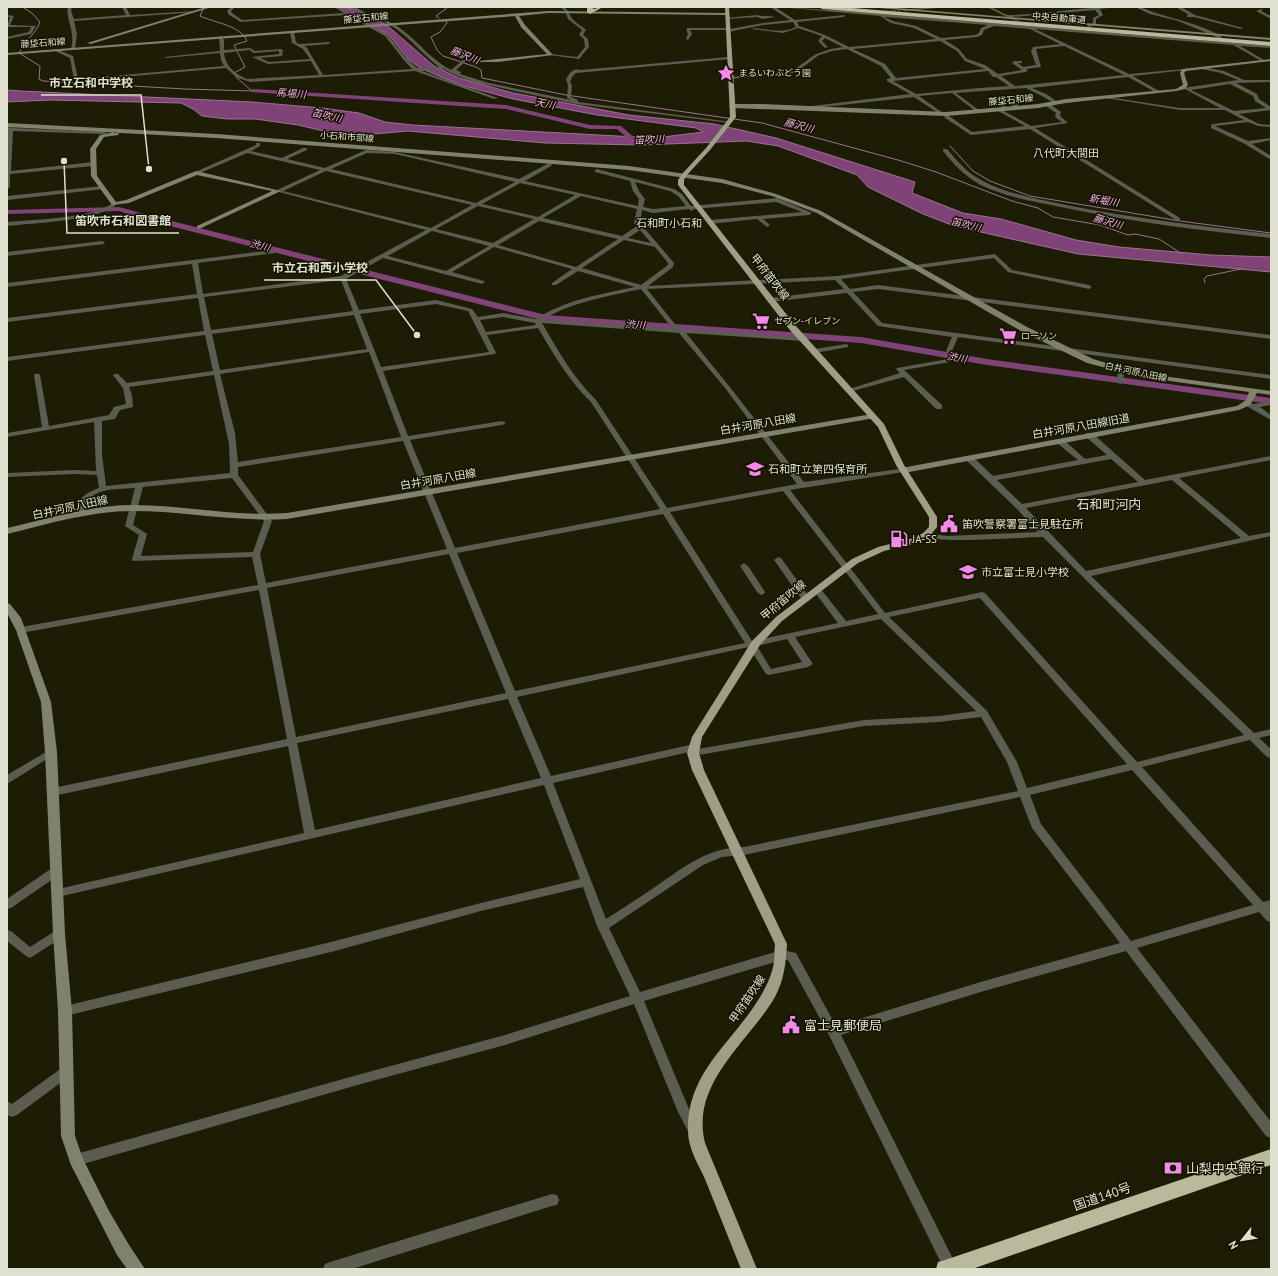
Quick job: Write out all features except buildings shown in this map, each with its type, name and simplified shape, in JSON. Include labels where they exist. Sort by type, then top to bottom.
[{"type":"highway","points":[[590,10],[600,7]]},
{"type":"highway","name":"中央自動車道","points":[[822,7],[1271,43]]},
{"type":"highway","name":"中央自動車道","points":[[839,9],[1271,43]]},
{"type":"highway","name":"国道140号","points":[[949,1268],[1271,1157]]},
{"type":"main road","points":[[82,48],[85,44],[210,7]]},
{"type":"main road","points":[[685,174],[708,149],[730,121],[732,106],[727,7]]},
{"type":"main road","points":[[868,7],[1011,18],[1156,34],[1219,36],[1271,43]]},
{"type":"main road","name":"藤垈石和線","points":[[7,54],[567,11],[590,10],[727,16]]},
{"type":"main road","points":[[516,14],[523,26],[551,55]]},
{"type":"main road","points":[[480,61],[498,61],[551,55]]},
{"type":"main road","points":[[1185,88],[1186,84],[1182,73],[1184,70],[1271,61]]},
{"type":"main road","name":"藤垈石和線","points":[[732,106],[944,114],[1020,108],[1185,88]]},
{"type":"main road","name":"小石和市部線","points":[[8,127],[166,133],[528,160],[685,174]]},
{"type":"main road","points":[[166,133],[102,136],[94,149],[94,176],[112,207],[196,173],[278,191]]},
{"type":"main road","name":"甲府笛吹線","points":[[685,174],[680,181],[681,185],[695,208],[710,222],[756,284],[796,332],[815,351],[886,434],[895,457],[904,470],[910,484],[932,517],[933,527],[926,535],[864,556],[847,567],[779,619],[753,645],[705,723],[697,737],[693,750],[698,770],[781,944],[782,955],[778,978],[768,996],[701,1088],[695,1107],[695,1131],[702,1154],[749,1269]]},
{"type":"main road","name":"白井河原八田線","points":[[685,174],[758,190],[793,201],[817,211],[971,299],[1063,349],[1120,376],[1141,375],[1251,400],[1271,393]]},
{"type":"main road","points":[[199,227],[278,191]]},
{"type":"main road","name":"白井河原八田線旧道","points":[[904,470],[1239,408],[1251,400]]},
{"type":"main road","name":"白井河原八田線","points":[[7,531],[79,514],[111,509],[134,508],[265,518],[287,516],[872,416]]},
{"type":"main road","points":[[7,606],[16,618],[21,630],[46,702],[51,752],[59,934],[66,1011],[68,1136],[76,1160],[104,1216],[123,1250],[137,1269]]},
{"type":"street","points":[[70,7],[69,11],[74,20],[75,44],[73,49]]},
{"type":"street","points":[[124,7],[128,16]]},
{"type":"street","points":[[177,13],[178,7]]},
{"type":"street","points":[[233,7],[229,11],[230,14],[240,19],[240,21],[346,14]]},
{"type":"street","points":[[336,7],[391,40],[404,58],[417,70],[496,98]]},
{"type":"street","points":[[352,7],[390,24],[442,68],[458,75],[530,94],[599,106],[730,121]]},
{"type":"street","points":[[562,7],[567,11],[569,18],[584,30],[581,35],[586,38],[587,47],[579,62]]},
{"type":"street","points":[[772,7],[794,21],[798,28],[824,36],[883,65],[894,79]]},
{"type":"street","points":[[781,7],[839,9],[995,24],[1156,34],[1232,43],[1271,43]]},
{"type":"street","points":[[904,10],[946,7]]},
{"type":"street","points":[[989,7],[1011,18],[1115,7]]},
{"type":"street","points":[[1138,7],[1151,13],[1172,18],[1219,36]]},
{"type":"street","points":[[1178,7],[1194,16],[1241,28]]},
{"type":"street","points":[[1255,7],[1264,10],[1258,11],[1271,18]]},
{"type":"street","points":[[1089,26],[1095,23],[1094,19],[1101,15],[1100,11],[1095,8]]},
{"type":"street","points":[[838,16],[839,9]]},
{"type":"street","points":[[74,20],[194,12]]},
{"type":"street","points":[[688,39],[690,34],[688,29],[728,30],[762,24],[838,16],[882,14]]},
{"type":"street","points":[[882,14],[882,16],[892,22],[915,27],[958,50],[966,60],[983,66],[995,76],[1013,87]]},
{"type":"street","points":[[7,16],[12,16],[8,26],[34,26],[30,33],[7,38]]},
{"type":"street","points":[[727,16],[758,16],[762,18],[787,16]]},
{"type":"street","points":[[1172,18],[1194,16]]},
{"type":"street","points":[[731,78],[793,72],[820,53],[835,49],[979,35],[982,33],[982,29],[995,24]]},
{"type":"street","points":[[1024,26],[1130,76],[1157,92]]},
{"type":"street","points":[[740,28],[787,32],[794,31],[798,28]]},
{"type":"street","points":[[292,32],[294,43],[305,48],[322,76]]},
{"type":"street","points":[[824,36],[820,41],[826,47]]},
{"type":"street","points":[[221,37],[223,44],[223,60],[228,67],[234,73],[246,80],[258,82],[442,68]]},
{"type":"street","points":[[299,45],[329,43]]},
{"type":"street","points":[[1232,43],[1264,61]]},
{"type":"street","points":[[1023,68],[1039,66],[1033,50],[1034,48],[1064,45]]},
{"type":"street","points":[[166,57],[252,49],[254,54],[268,63],[313,60]]},
{"type":"street","points":[[55,50],[72,57],[75,65],[74,72],[76,80],[228,67]]},
{"type":"street","points":[[281,50],[281,55],[254,54],[281,50]]},
{"type":"street","points":[[183,55],[186,71]]},
{"type":"street","points":[[551,55],[579,62],[582,68],[573,72],[568,78],[570,85],[569,96],[572,100],[599,106]]},
{"type":"street","points":[[573,72],[729,58]]},
{"type":"street","points":[[458,75],[458,73],[453,70],[462,62],[480,61]]},
{"type":"street","points":[[995,76],[1026,71],[1014,62],[1020,62]]},
{"type":"street","points":[[1204,68],[1222,72],[1243,81]]},
{"type":"street","points":[[988,70],[889,80],[896,86],[915,95],[944,114],[971,134],[1066,123],[1056,116],[1059,113],[1048,104]]},
{"type":"street","points":[[801,108],[915,95],[1027,87],[1089,79],[1184,70]]},
{"type":"street","points":[[1185,88],[1230,82],[1271,81]]},
{"type":"street","points":[[1230,82],[1255,95],[1258,100],[1271,109]]},
{"type":"street","points":[[1027,87],[1046,96],[1055,103]]},
{"type":"street","points":[[1185,88],[1249,121],[1258,125],[1270,127]]},
{"type":"street","points":[[953,92],[978,112]]},
{"type":"street","points":[[1108,98],[1180,109],[1225,109]]},
{"type":"street","points":[[1007,109],[996,102],[1007,100],[1020,108]]},
{"type":"street","points":[[1232,113],[1271,109]]},
{"type":"street","points":[[1000,110],[1031,127],[1178,219]]},
{"type":"street","points":[[1249,121],[1213,125],[1213,127],[1247,143],[1271,158]]},
{"type":"street","points":[[7,186],[8,127],[104,133],[106,135]]},
{"type":"street","points":[[1247,143],[1271,139]]},
{"type":"street","points":[[196,173],[258,146],[258,144]]},
{"type":"street","points":[[283,159],[306,150]]},
{"type":"street","points":[[945,150],[961,169],[981,182],[1023,197],[1078,210],[1231,232],[1271,236]]},
{"type":"street","points":[[246,151],[656,246]]},
{"type":"street","points":[[278,191],[366,151],[395,153],[658,212],[777,200],[808,213]]},
{"type":"street","points":[[8,173],[93,164]]},
{"type":"street","points":[[7,320],[343,278],[549,165]]},
{"type":"street","points":[[597,171],[677,193],[695,208]]},
{"type":"street","points":[[484,334],[539,322],[549,313],[585,300],[642,287],[671,266],[671,263],[637,223],[642,199],[636,191],[632,180]]},
{"type":"street","points":[[7,198],[102,188]]},
{"type":"street","points":[[278,191],[493,245],[642,287],[655,288],[756,284],[837,278],[995,256],[1010,270],[1089,287]]},
{"type":"street","points":[[446,273],[581,194]]},
{"type":"street","points":[[7,224],[92,214],[112,207]]},
{"type":"street","points":[[710,222],[817,211]]},
{"type":"street","points":[[759,218],[766,226]]},
{"type":"street","points":[[554,284],[640,227]]},
{"type":"street","points":[[7,254],[102,243]]},
{"type":"street","points":[[7,285],[272,252]]},
{"type":"street","points":[[382,256],[482,282]]},
{"type":"street","points":[[195,262],[200,296],[217,372],[235,465],[234,475],[268,521],[256,554],[310,834]]},
{"type":"street","points":[[343,278],[451,551],[547,780],[603,926],[637,998],[684,1112],[695,1131]]},
{"type":"street","points":[[837,278],[880,325],[1271,377]]},
{"type":"street","points":[[642,287],[764,434],[802,485]]},
{"type":"street","points":[[770,300],[878,287],[1271,337]]},
{"type":"street","points":[[7,359],[436,302],[470,310],[493,353],[380,369]]},
{"type":"street","points":[[476,319],[503,315],[539,322],[676,328],[803,339]]},
{"type":"street","points":[[539,322],[568,371],[579,387],[594,401],[664,512],[706,573],[769,672],[808,664],[790,636]]},
{"type":"street","points":[[949,351],[956,335]]},
{"type":"street","points":[[815,351],[846,346]]},
{"type":"street","points":[[126,385],[372,350]]},
{"type":"street","points":[[939,407],[899,369],[948,361]]},
{"type":"street","points":[[849,390],[905,374]]},
{"type":"street","points":[[37,375],[46,429]]},
{"type":"street","points":[[7,435],[112,417],[117,409],[130,405],[129,391],[126,385],[116,375]]},
{"type":"street","points":[[1251,400],[1271,403]]},
{"type":"street","points":[[1251,400],[1271,418]]},
{"type":"street","points":[[98,420],[100,473],[103,489]]},
{"type":"street","points":[[235,465],[502,423]]},
{"type":"street","points":[[1089,436],[1144,483]]},
{"type":"street","points":[[1060,441],[1083,461]]},
{"type":"street","points":[[991,479],[1113,456]]},
{"type":"street","points":[[969,458],[1020,507],[1154,643],[1271,755]]},
{"type":"street","points":[[1020,507],[1271,458]]},
{"type":"street","points":[[21,630],[664,512],[802,485],[904,470]]},
{"type":"street","points":[[7,475],[75,472],[100,473]]},
{"type":"street","points":[[79,514],[80,506],[86,496],[103,489],[234,475]]},
{"type":"street","points":[[1173,477],[1247,539]]},
{"type":"street","points":[[140,485],[129,526],[143,534],[136,559],[256,554]]},
{"type":"street","points":[[786,489],[884,617],[984,713],[1012,762],[1036,825],[1271,1132]]},
{"type":"street","points":[[926,535],[947,538],[1045,534]]},
{"type":"street","points":[[1086,574],[1271,534]]},
{"type":"street","points":[[778,560],[806,599]]},
{"type":"street","points":[[744,566],[761,592]]},
{"type":"street","points":[[817,590],[844,625]]},
{"type":"street","points":[[52,792],[293,740],[753,645],[982,595],[1134,765],[1266,905],[1271,918]]},
{"type":"street","points":[[58,892],[547,780],[693,750],[864,723],[939,719],[984,713]]},
{"type":"street","points":[[603,926],[685,870],[723,852],[751,849],[1015,795],[1271,732]]},
{"type":"street","points":[[7,780],[51,752]]},
{"type":"street","points":[[7,905],[56,871]]},
{"type":"street","points":[[66,1011],[331,947],[586,882]]},
{"type":"street","points":[[833,1032],[984,986],[1203,925],[1266,905]]},
{"type":"street","points":[[7,934],[30,953],[59,934]]},
{"type":"street","points":[[76,1160],[361,1079],[505,1040],[637,998],[782,955],[792,956],[833,1032],[949,1268]]},
{"type":"street","points":[[7,1107],[12,1111],[67,1071]]},
{"type":"street","points":[[330,1269],[552,1200]]},
{"type":"water","points":[[339,7],[345,7],[358,11],[388,26],[434,66],[459,78],[513,93],[629,115],[714,124],[776,138],[915,182],[912,193],[963,213],[1001,219],[1076,240],[1119,247],[1211,255],[1271,257],[1271,272],[1078,254],[954,226],[923,214],[868,187],[857,175],[778,146],[746,141],[641,145],[545,143],[408,131],[374,134],[332,133],[298,125],[255,119],[227,119],[202,116],[193,109],[181,103],[50,100],[7,102],[7,90],[252,102],[322,108],[359,113],[385,122],[413,125],[655,138],[703,132],[696,128],[597,115],[513,99],[461,85],[420,68],[408,59],[388,34],[355,18]]},
{"type":"waterway","name":"馬場川","points":[[23,7],[33,14],[40,22],[19,53],[40,66],[39,79],[43,81],[185,89],[252,91]]},
{"type":"waterway","points":[[204,7],[200,16],[239,31],[247,41],[234,45],[245,67],[234,73]]},
{"type":"waterway","name":"藤沢川","points":[[439,18],[436,16],[447,8],[446,7]]},
{"type":"waterway","name":"藤沢川","points":[[445,20],[447,23],[440,32],[431,37],[437,50],[443,56],[481,70],[482,78],[566,95],[762,123],[898,160],[936,172],[1012,201],[1038,208],[1053,217],[1100,225],[1128,235],[1135,234],[1159,239],[1182,254]]},
{"type":"waterway","points":[[236,77],[252,91]]},
{"type":"waterway","name":"馬場川","points":[[253,91],[506,107],[590,127],[619,127],[634,141]]},
{"type":"waterway","name":"新堀川","points":[[950,146],[973,171],[990,181],[1030,196],[1180,221],[1271,233]]},
{"type":"waterway","name":"渋川","points":[[7,212],[119,209],[149,218],[546,318],[861,340],[987,362],[1271,401]]},
{"type":"waterway","points":[[1205,283],[1204,279],[1207,276],[1241,269]]},
{"type":"tunnel","points":[[885,13],[901,11]]},
{"type":"tunnel","points":[[1014,20],[1023,25]]},
{"type":"place","name":"まるいわぶどう園","points":[[726,73]]},
{"type":"place","name":"笛吹市石和図書館","points":[[64,161]]},
{"type":"place","name":"市立石和中学校","points":[[149,169]]},
{"type":"place","name":"セブン-イレブン","points":[[761,321]]},
{"type":"place","name":"市立石和西小学校","points":[[417,335]]},
{"type":"place","name":"ローソン","points":[[1008,336]]},
{"type":"place","name":"石和町立第四保育所","points":[[755,469]]},
{"type":"place","name":"笛吹警察署富士見駐在所","points":[[949,524]]},
{"type":"place","name":"JA-SS","points":[[899,539]]},
{"type":"place","name":"市立富士見小学校","points":[[968,572]]},
{"type":"place","name":"富士見郵便局","points":[[791,1025]]},
{"type":"place","name":"山梨中央銀行","points":[[1173,1168]]},
{"type":"district","name":"八代町大間田","points":[[1066,153]]},
{"type":"district","name":"石和町小石和","points":[[669,223]]},
{"type":"district","name":"石和町河内","points":[[1109,504]]},
{"type":"water label","name":"天川","points":[[545,103]]},
{"type":"water label","name":"笛吹川","points":[[327,115]]},
{"type":"water label","name":"笛吹川","points":[[649,139]]},
{"type":"water label","name":"笛吹川","points":[[966,224]]}]
